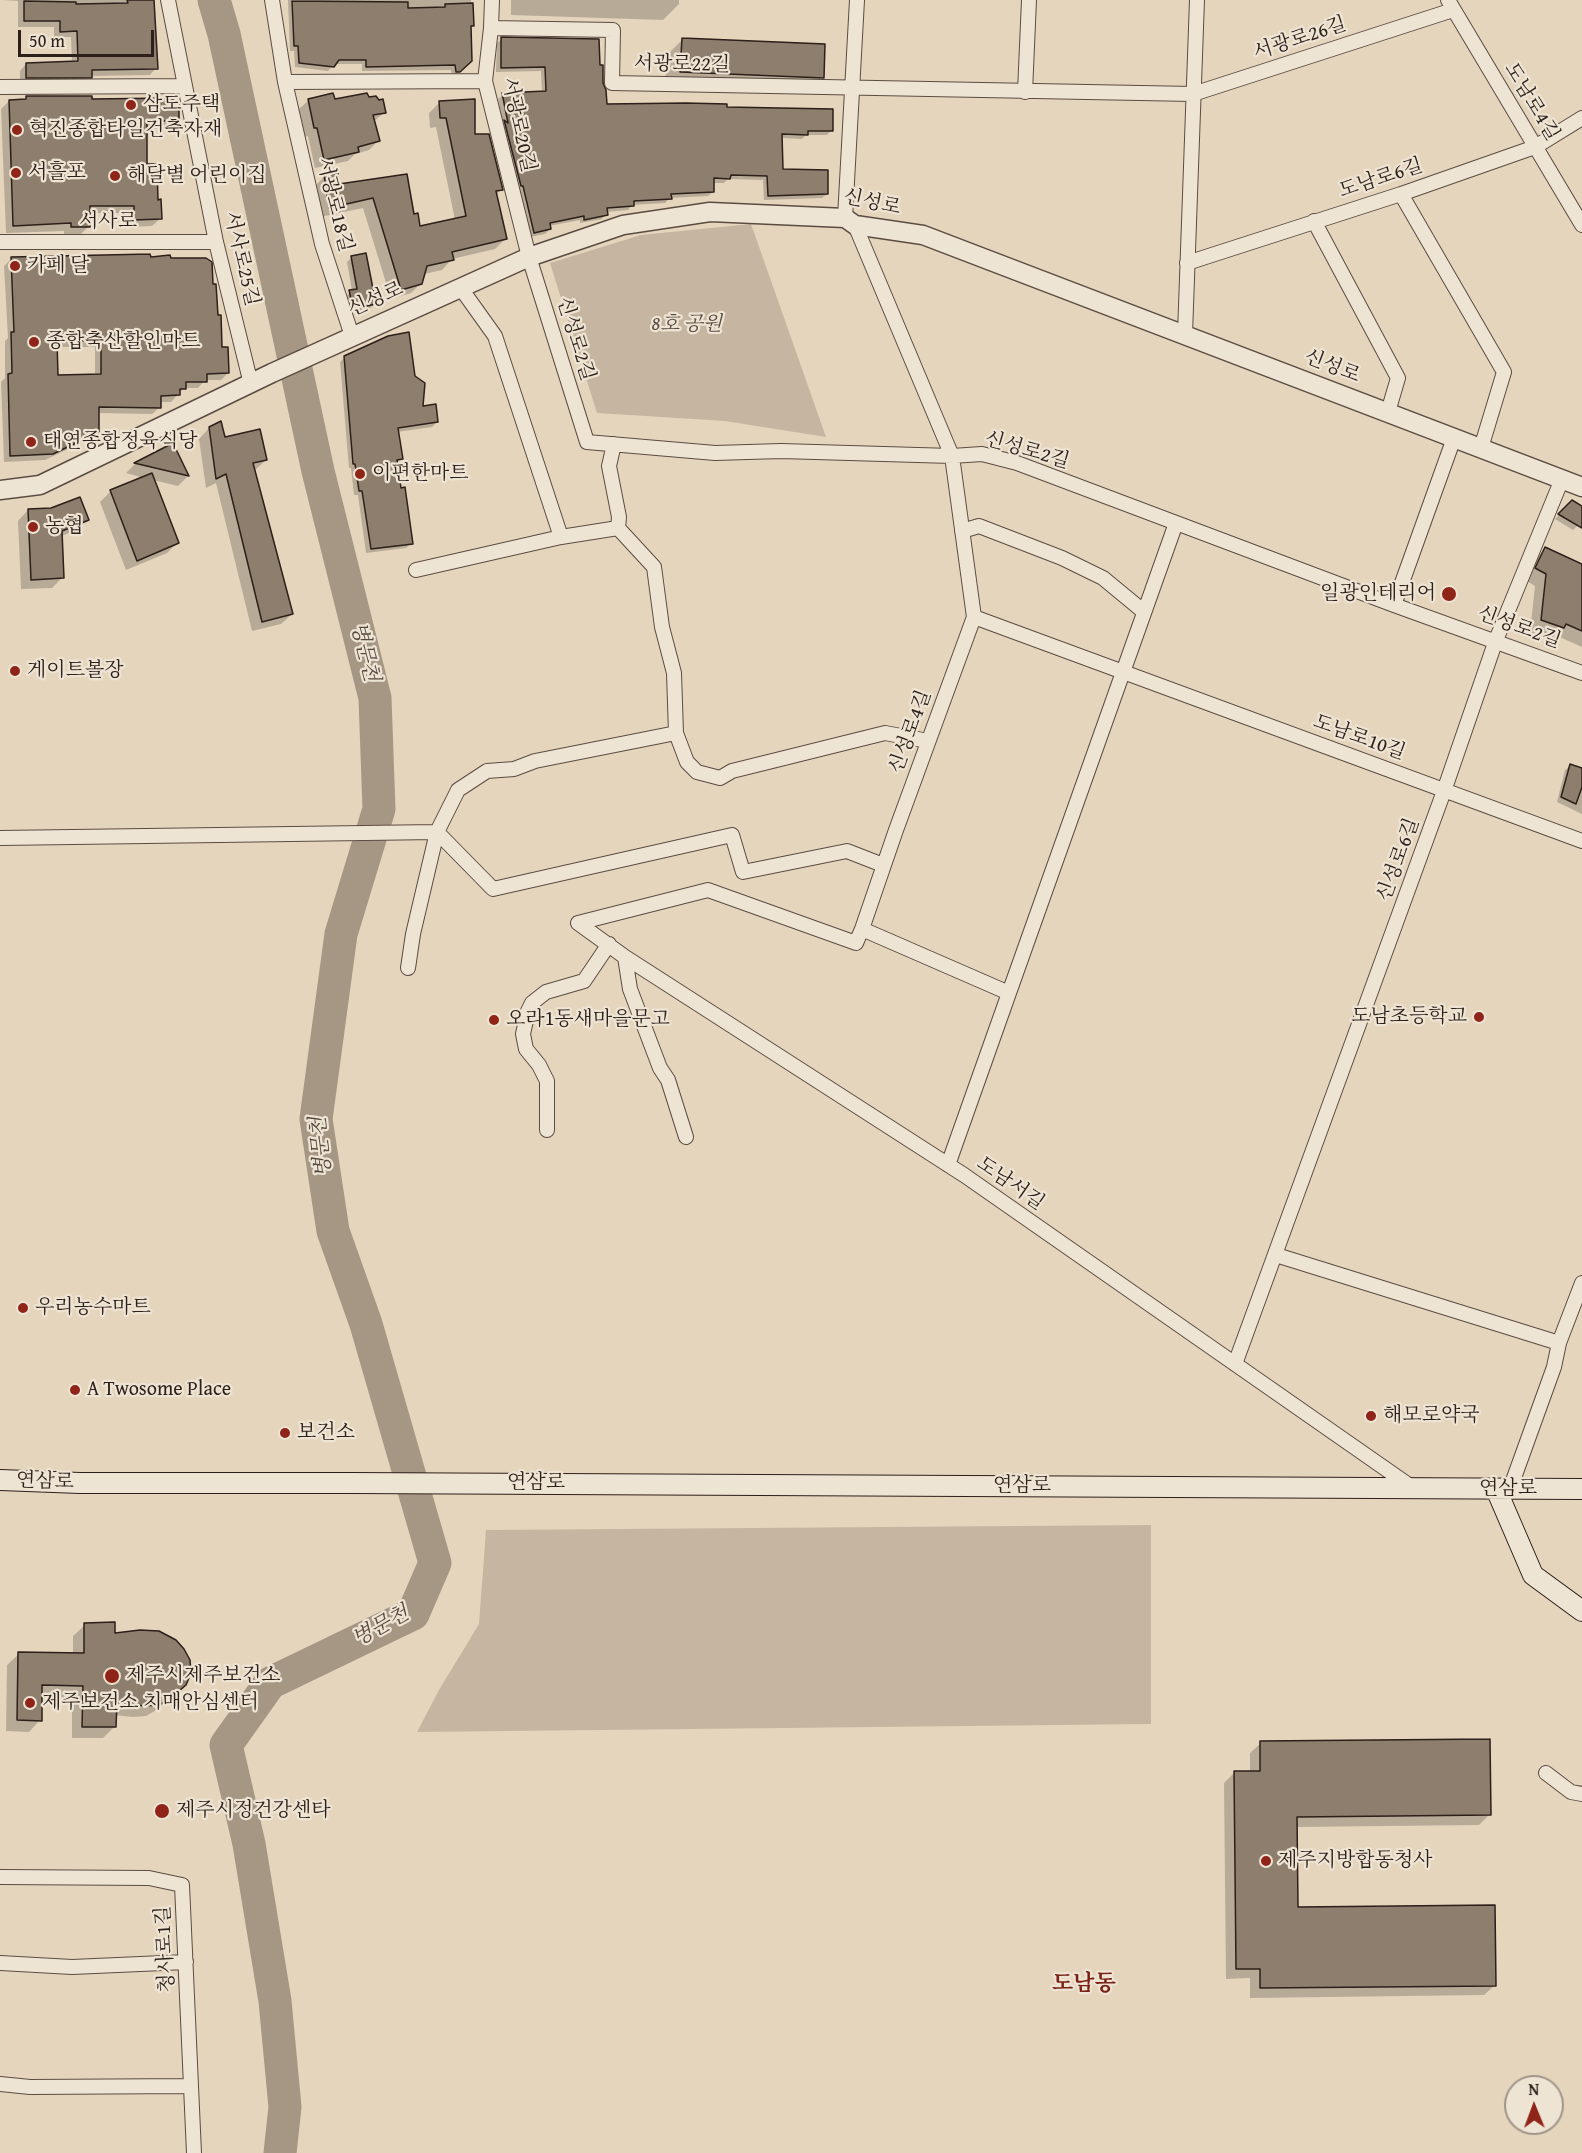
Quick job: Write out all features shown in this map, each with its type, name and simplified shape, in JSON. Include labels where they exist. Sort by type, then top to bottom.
[{"type":"main road","name":"연삼로","points":[[0,1480],[80,1483],[1582,1489]]},
{"type":"main road","points":[[1503,1489],[1533,1575],[1582,1611]]},
{"type":"street","name":"서사로25길","points":[[168,0],[216,242],[251,384]]},
{"type":"street","name":"서광로18길","points":[[272,0],[285,82],[346,339]]},
{"type":"street","name":"서광로20길","points":[[492,0],[485,81],[529,257]]},
{"type":"street","points":[[850,221],[857,0]]},
{"type":"street","points":[[1025,92],[1029,0]]},
{"type":"street","points":[[1185,334],[1197,0]]},
{"type":"street","name":"서광로26길","points":[[1193,94],[1450,5]]},
{"type":"street","name":"도남로4길","points":[[1450,5],[1582,225]]},
{"type":"street","name":"서광로22길","points":[[491,28],[613,30],[612,83],[1193,94]]},
{"type":"street","points":[[285,82],[485,81]]},
{"type":"street","points":[[0,87],[184,86]]},
{"type":"street","name":"도남로6길","points":[[1187,263],[1401,194],[1535,147],[1582,118]]},
{"type":"street","points":[[1401,194],[1504,372],[1481,448]]},
{"type":"street","name":"신성로","points":[[251,384],[529,257],[623,225],[710,212],[850,221],[923,235],[1582,487]]},
{"type":"street","name":"신성로4길","points":[[850,221],[952,456],[974,617],[862,929]]},
{"type":"street","name":"신성로","points":[[1314,221],[1398,378],[1388,412]]},
{"type":"street","name":"서사로","points":[[0,242],[216,242]]},
{"type":"street","name":"신성로2길","points":[[529,257],[586,442],[715,453],[781,451],[952,456],[982,454],[1017,464],[1394,605],[1582,672]]},
{"type":"street","points":[[460,287],[495,336],[561,537]]},
{"type":"street","points":[[0,490],[40,485],[251,384]]},
{"type":"street","points":[[1394,605],[1454,438]]},
{"type":"street","points":[[614,444],[609,466],[619,517],[618,528],[654,567],[662,627],[675,673],[675,733],[687,762],[697,772],[720,778],[732,771],[885,734],[928,741]]},
{"type":"street","name":"신성로6길","points":[[1235,1364],[1444,791],[1496,640],[1562,479]]},
{"type":"street","points":[[948,1165],[1176,523]]},
{"type":"street","points":[[962,531],[979,526],[1062,558],[1103,578],[1143,611]]},
{"type":"street","points":[[416,570],[561,537],[618,528]]},
{"type":"street","name":"도남로10길","points":[[974,617],[1582,841]]},
{"type":"street","points":[[408,968],[413,934],[437,832],[458,790],[487,771],[514,769],[535,761],[675,733]]},
{"type":"street","points":[[0,838],[437,832],[494,889],[732,835],[743,872],[847,851],[883,866]]},
{"type":"street","name":"도남서길","points":[[862,929],[856,943],[708,890],[578,923],[625,957],[948,1165],[1413,1488]]},
{"type":"street","points":[[862,929],[1009,993]]},
{"type":"street","points":[[547,1130],[547,1081],[539,1065],[526,1049],[523,1034],[528,1011],[532,1003],[546,992],[584,981],[609,944]]},
{"type":"street","points":[[625,957],[630,989],[660,1068],[668,1080],[686,1137]]},
{"type":"street","points":[[1276,1255],[1559,1343]]},
{"type":"street","points":[[1503,1489],[1554,1367],[1559,1343],[1582,1283]]},
{"type":"street","points":[[1546,1773],[1571,1792],[1582,1794]]},
{"type":"street","name":"청사로1길","points":[[0,1877],[149,1878],[182,1884],[194,2153]]},
{"type":"street","points":[[0,1963],[72,1967],[186,1962]]},
{"type":"street","points":[[0,2084],[30,2087],[191,2086]]},
{"type":"green space","name":"8호 공원","points":[[751,224],[826,437],[725,421],[597,413],[550,263],[641,235]]},
{"type":"green space","points":[[1151,1525],[1151,1724],[417,1732],[439,1690],[479,1624],[486,1530]]},
{"type":"building","points":[[127,0],[154,0],[158,69],[92,70],[92,78],[26,78],[26,63],[78,61],[77,31],[60,32],[60,21],[24,21],[24,1],[76,2],[76,4],[128,3]]},
{"type":"building","points":[[292,1],[408,2],[408,8],[445,7],[445,4],[473,3],[472,61],[460,72],[456,72],[455,65],[366,67],[366,60],[339,60],[334,67],[299,63],[298,46],[294,46]]},
{"type":"building","points":[[501,37],[599,39],[600,65],[603,65],[603,83],[607,104],[686,103],[727,104],[727,107],[833,109],[833,131],[808,131],[808,135],[782,134],[783,169],[828,170],[828,194],[768,196],[767,176],[731,175],[730,179],[714,178],[714,192],[671,194],[672,199],[634,201],[634,206],[607,208],[608,215],[584,220],[584,216],[550,223],[551,229],[534,233],[504,120],[508,123],[502,93],[546,91],[545,67],[501,68]]},
{"type":"building","points":[[682,38],[825,44],[824,78],[680,72]]},
{"type":"building","points":[[333,93],[335,99],[367,93],[369,97],[376,96],[379,100],[383,99],[386,113],[373,115],[380,141],[358,147],[359,152],[324,160],[308,99]]},
{"type":"building","points":[[26,96],[92,96],[92,99],[171,98],[179,104],[179,120],[147,122],[147,164],[157,164],[158,200],[161,199],[162,219],[134,220],[134,206],[90,206],[90,227],[71,227],[71,223],[13,226],[9,100],[26,99]]},
{"type":"building","points":[[475,99],[475,134],[489,134],[503,190],[496,191],[507,239],[452,252],[454,260],[427,266],[422,284],[401,290],[373,198],[329,208],[324,175],[338,173],[339,184],[407,174],[414,214],[418,213],[420,226],[466,216],[446,118],[440,118],[439,101]]},
{"type":"building","points":[[366,253],[376,304],[353,309],[349,290],[357,289],[351,256]]},
{"type":"building","points":[[150,254],[151,257],[170,255],[171,258],[206,258],[212,262],[218,315],[221,315],[222,347],[228,347],[229,373],[207,374],[207,382],[186,382],[186,389],[180,389],[180,395],[161,396],[161,408],[99,407],[99,432],[53,454],[10,456],[8,374],[12,373],[11,332],[14,332],[11,257]],"holes":[[[57,341],[101,341],[101,374],[58,375]]]},
{"type":"building","points":[[409,332],[415,376],[425,383],[423,406],[436,404],[438,422],[398,428],[403,459],[397,460],[401,488],[405,487],[413,544],[371,549],[362,491],[359,491],[355,464],[353,464],[344,356],[388,336]]},
{"type":"building","points":[[221,421],[225,437],[260,429],[267,460],[253,463],[293,614],[262,622],[226,474],[216,479],[209,427]]},
{"type":"building","points":[[173,443],[189,476],[134,463]]},
{"type":"building","points":[[152,473],[179,543],[137,561],[110,490]]},
{"type":"building","points":[[80,497],[89,520],[62,531],[64,578],[31,580],[28,509],[51,508]]},
{"type":"building","points":[[1572,500],[1582,506],[1582,528],[1558,514]]},
{"type":"building","points":[[1545,547],[1582,564],[1582,631],[1566,624],[1564,628],[1541,620],[1546,574],[1535,568]]},
{"type":"building","points":[[1570,764],[1582,768],[1582,787],[1576,804],[1561,797]]},
{"type":"building","points":[[115,1622],[115,1633],[140,1630],[159,1631],[176,1640],[190,1660],[191,1673],[186,1685],[159,1705],[117,1703],[116,1727],[82,1727],[83,1686],[42,1685],[42,1721],[17,1720],[18,1652],[84,1653],[84,1623]]},
{"type":"building","name":"제주지방합동청사","points":[[1490,1739],[1491,1815],[1297,1817],[1298,1907],[1495,1905],[1496,1986],[1260,1988],[1260,1969],[1236,1969],[1234,1771],[1260,1771],[1260,1741]]},
{"type":"waterway","name":"병문천","points":[[214,0],[224,34],[318,471],[375,698],[379,809],[341,934],[316,1119],[333,1231],[366,1324],[435,1563],[413,1614],[270,1683],[226,1745],[249,1844],[275,2001],[285,2107],[280,2153]]},
{"type":"place","name":"삼도주택","points":[[131,105]]},
{"type":"place","name":"혁진종합타일건축자재","points":[[17,130]]},
{"type":"place","name":"서흘포","points":[[16,173]]},
{"type":"place","name":"해달별 어린이집","points":[[115,176]]},
{"type":"place","name":"카페 달","points":[[15,266]]},
{"type":"place","name":"종합축산할인마트","points":[[34,342]]},
{"type":"place","name":"태연종합정육식당","points":[[31,442]]},
{"type":"place","name":"이편한마트","points":[[360,474]]},
{"type":"place","name":"농협","points":[[33,527]]},
{"type":"place","name":"일광인테리어","points":[[1449,594]]},
{"type":"place","name":"게이트볼장","points":[[15,671]]},
{"type":"place","name":"도남초등학교","points":[[1479,1017]]},
{"type":"place","name":"오라1동새마을문고","points":[[494,1020]]},
{"type":"place","name":"우리농수마트","points":[[23,1308]]},
{"type":"place","name":"A Twosome Place","points":[[75,1390]]},
{"type":"place","name":"해모로약국","points":[[1371,1416]]},
{"type":"place","name":"보건소","points":[[285,1433]]},
{"type":"place","name":"제주시제주보건소","points":[[112,1676]]},
{"type":"place","name":"제주보건소 치매안심센터","points":[[30,1703]]},
{"type":"place","name":"제주시정건강센타","points":[[162,1811]]},
{"type":"place","name":"제주지방합동청사","points":[[1266,1861]]},
{"type":"district","name":"도남동","points":[[1084,1984]]}]
